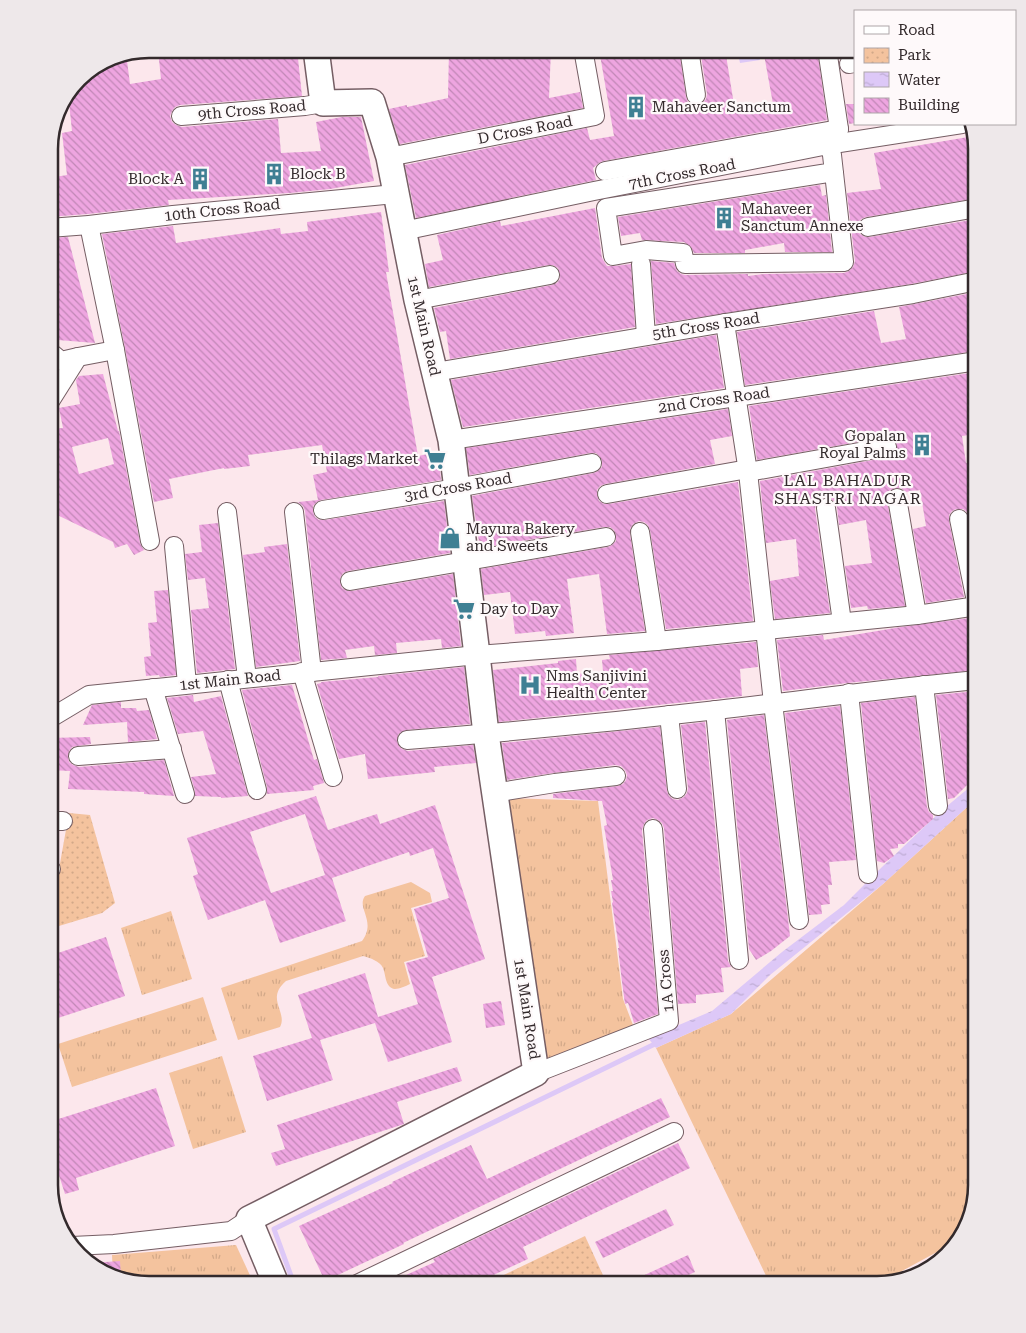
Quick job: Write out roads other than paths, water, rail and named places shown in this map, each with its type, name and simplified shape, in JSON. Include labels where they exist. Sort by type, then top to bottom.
[{"type":"street","points":[[317,58],[323,102]]},
{"type":"street","points":[[585,58],[595,116],[606,114],[597,58]]},
{"type":"street","points":[[690,58],[696,95]]},
{"type":"street","points":[[828,58],[834,139],[834,172],[844,262],[685,264],[683,253],[646,250],[613,256],[606,208],[834,172]]},
{"type":"street","name":"9th Cross Road","points":[[181,116],[306,106],[323,102]]},
{"type":"street","name":"1st Main Road","points":[[249,1219],[536,1073],[486,734],[451,440],[417,300],[389,157],[372,102],[323,102]]},
{"type":"street","name":"D Cross Road","points":[[389,157],[595,116]]},
{"type":"street","name":"7th Cross Road","points":[[403,232],[834,139],[953,125]]},
{"type":"street","points":[[605,171],[834,139]]},
{"type":"street","name":"10th Cross Road","points":[[58,227],[173,214],[395,194]]},
{"type":"street","points":[[868,228],[968,210]]},
{"type":"street","points":[[90,225],[150,541]]},
{"type":"street","points":[[641,264],[646,336]]},
{"type":"street","points":[[417,300],[550,275]]},
{"type":"street","name":"5th Cross Road","points":[[435,372],[724,323],[913,294],[968,283]]},
{"type":"street","points":[[724,323],[748,470],[799,920]]},
{"type":"street","points":[[58,358],[61,361],[78,356],[115,350]]},
{"type":"street","points":[[58,388],[78,356]]},
{"type":"street","name":"2nd Cross Road","points":[[451,440],[968,362]]},
{"type":"street","points":[[607,494],[888,447]]},
{"type":"street","name":"3rd Cross Road","points":[[323,510],[592,463]]},
{"type":"street","points":[[897,498],[917,615]]},
{"type":"street","points":[[826,508],[842,622]]},
{"type":"street","points":[[227,512],[246,678]]},
{"type":"street","points":[[294,512],[307,672],[333,777]]},
{"type":"street","points":[[958,519],[968,565]]},
{"type":"street","points":[[640,532],[657,641]]},
{"type":"street","points":[[350,581],[606,537]]},
{"type":"street","points":[[174,546],[187,684]]},
{"type":"street","points":[[477,655],[657,641],[917,615],[968,607]]},
{"type":"street","name":"1st Main Road","points":[[58,714],[89,695],[477,655]]},
{"type":"street","points":[[228,680],[257,790]]},
{"type":"street","points":[[407,740],[486,734],[669,715],[968,681]]},
{"type":"street","points":[[924,685],[938,806]]},
{"type":"street","points":[[153,688],[185,794]]},
{"type":"street","points":[[850,694],[868,874]]},
{"type":"street","points":[[715,710],[740,960]]},
{"type":"street","points":[[669,715],[677,789]]},
{"type":"street","points":[[78,756],[172,749]]},
{"type":"street","points":[[494,793],[616,776]]},
{"type":"street","name":"1A Cross","points":[[536,1073],[669,1021],[652,830]]},
{"type":"street","points":[[374,1276],[674,1132]]},
{"type":"street","points":[[82,1246],[114,1244],[232,1231],[249,1219],[273,1276]]},
{"type":"water","points":[[739,58],[760,58],[760,60],[740,63]]},
{"type":"water","points":[[968,789],[968,806],[883,884],[770,975],[731,1014],[656,1048],[648,1038],[712,1011],[782,952],[844,905],[940,812]]},
{"type":"waterway","points":[[291,1276],[274,1229],[659,1042]]},
{"type":"place","name":"Mahaveer Sanctum","points":[[636,107]]},
{"type":"place","name":"Block B","points":[[274,174]]},
{"type":"place","name":"Block A","points":[[200,179]]},
{"type":"place","name":"Mahaveer Sanctum Annexe","points":[[724,218]]},
{"type":"place","name":"Gopalan Royal Palms","points":[[922,445]]},
{"type":"place","name":"Thilags Market","points":[[435,459]]},
{"type":"place","name":"Mayura Bakery and Sweets","points":[[450,538]]},
{"type":"place","name":"Day to Day","points":[[464,609]]},
{"type":"place","name":"Nms Sanjivini Health Center","points":[[530,685]]},
{"type":"district","name":"LAL BAHADUR SHASTRI NAGAR","points":[[848,489]]}]
